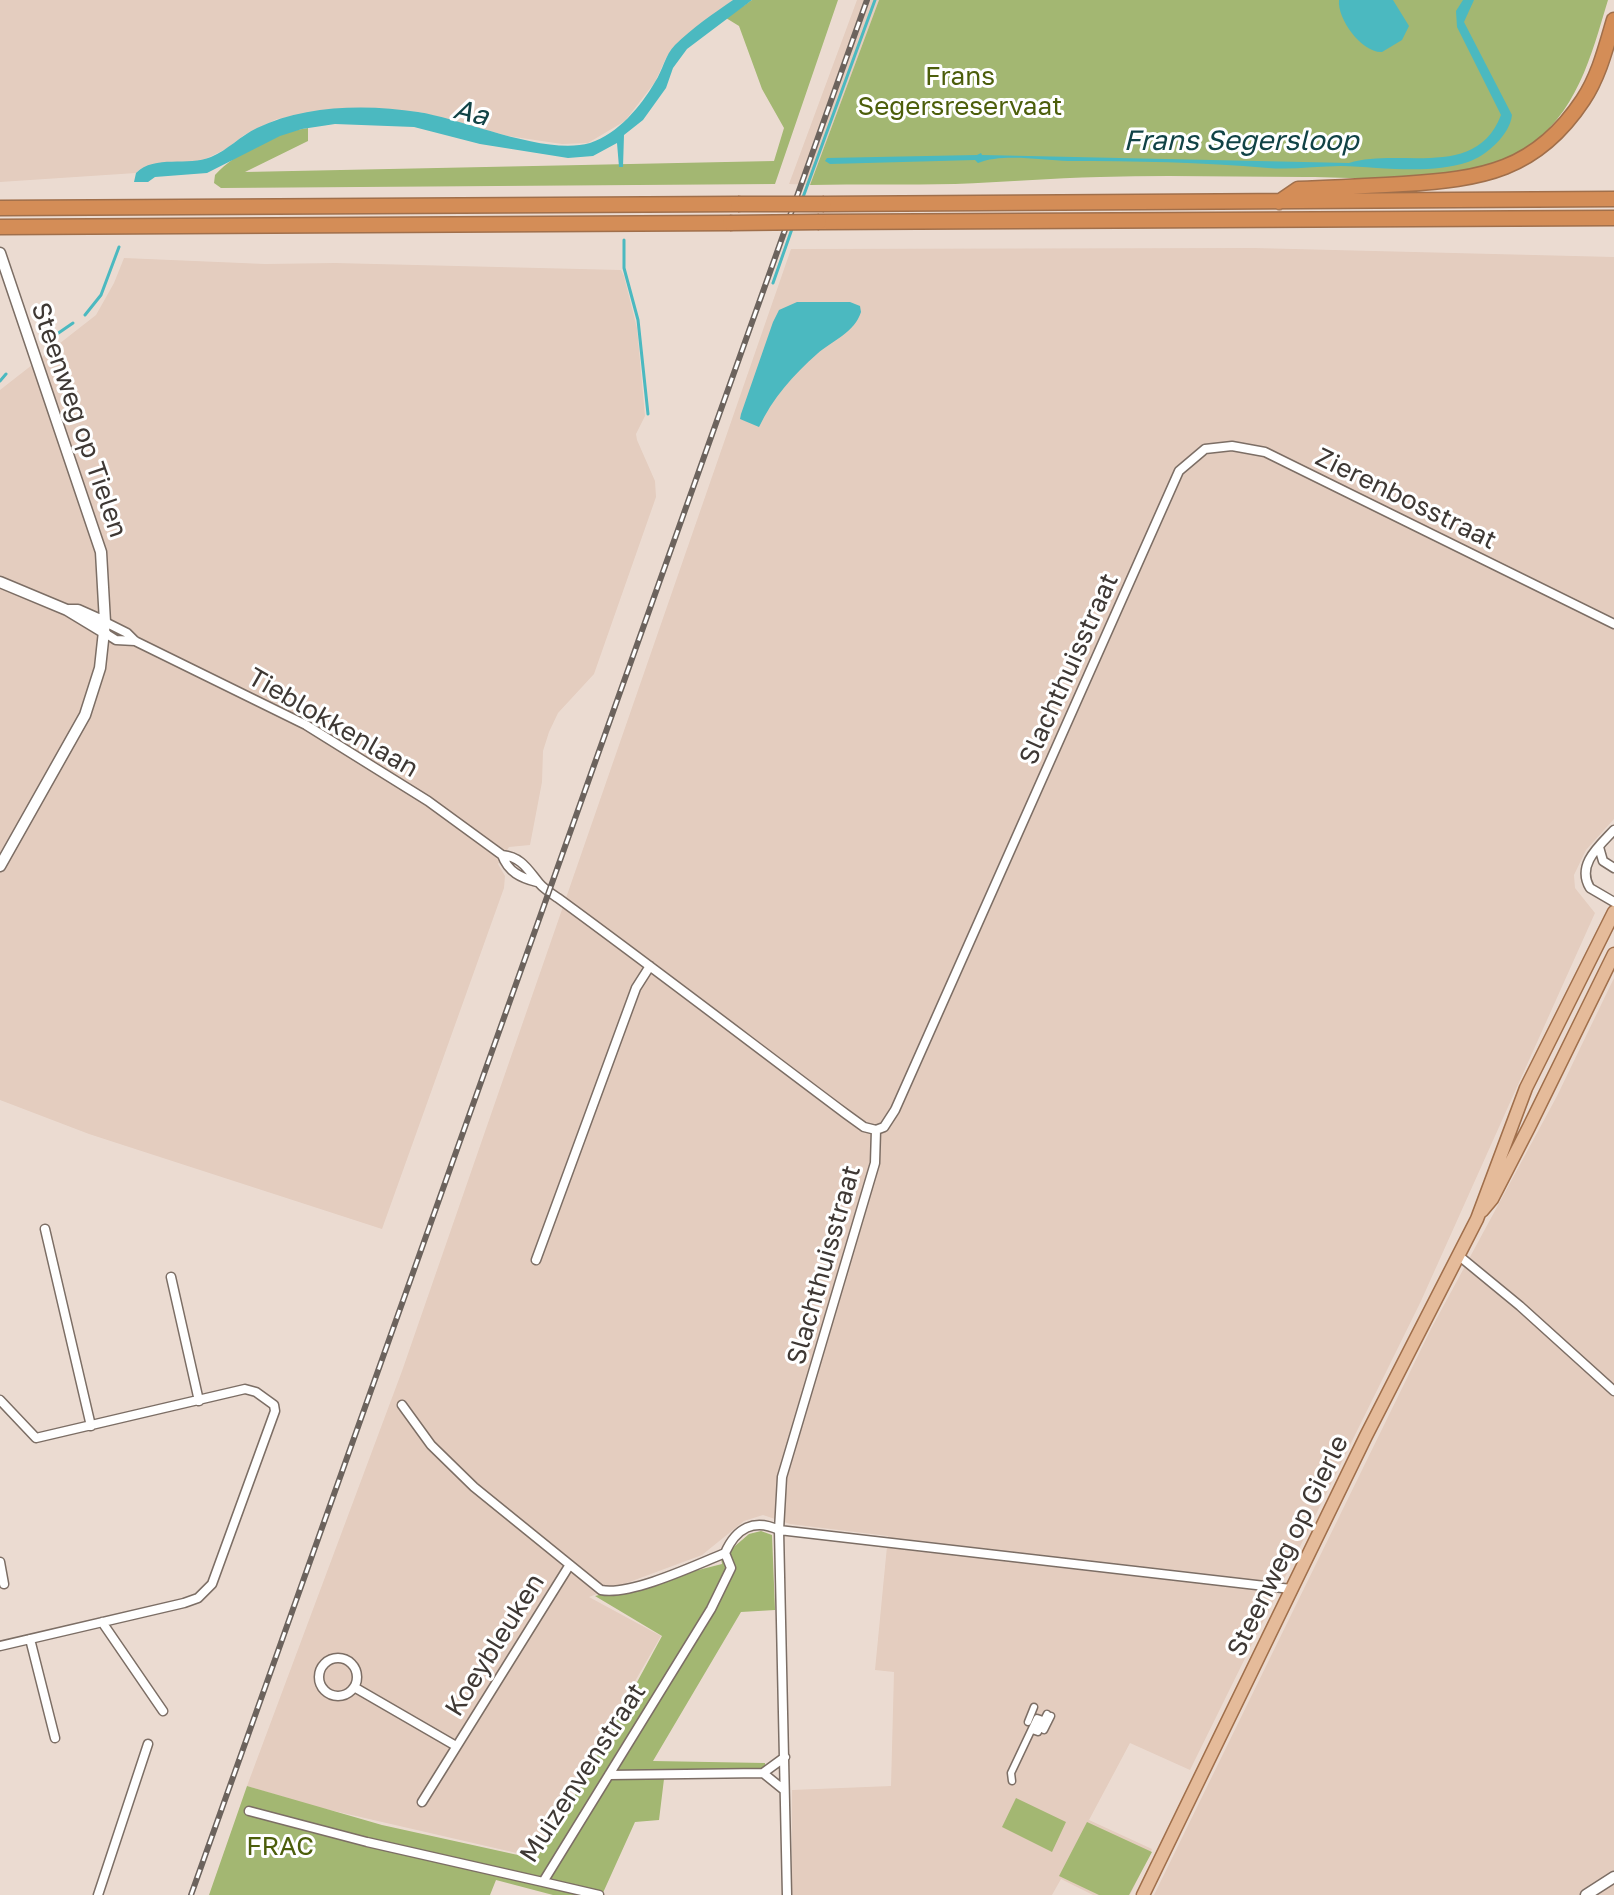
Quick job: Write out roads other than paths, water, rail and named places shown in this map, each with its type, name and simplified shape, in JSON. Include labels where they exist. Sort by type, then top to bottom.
[{"type":"highway","points":[[1278,202],[1298,189],[1455,181],[1509,167],[1538,150],[1562,128],[1584,98],[1600,65],[1614,20]]},
{"type":"highway","points":[[0,208],[1614,199]]},
{"type":"highway","points":[[0,227],[1614,218]]},
{"type":"main road","name":"Steenweg op Gierle","points":[[1477,1219],[1526,1088],[1614,912]]},
{"type":"main road","name":"Steenweg op Gierle","points":[[1143,1895],[1458,1255],[1517,1151],[1614,954]]},
{"type":"street","name":"Steenweg op Tielen","points":[[0,253],[97,541],[104,585],[105,628],[100,668],[85,715],[0,866]]},
{"type":"street","name":"Zierenbosstraat","points":[[1179,471],[1205,449],[1232,446],[1265,452],[1614,624]]},
{"type":"street","name":"Slachthuisstraat","points":[[787,1895],[779,1530],[782,1477],[875,1163],[876,1130],[884,1127],[895,1110],[1179,471]]},
{"type":"street","points":[[0,582],[105,628]]},
{"type":"street","name":"Tieblokkenlaan","points":[[105,628],[116,640],[135,641],[306,725],[387,774],[502,855],[525,864],[537,882],[846,1114],[864,1127],[876,1130]]},
{"type":"street","points":[[1614,830],[1586,866],[1587,884],[1614,902]]},
{"type":"street","points":[[1599,847],[1603,861],[1614,868]]},
{"type":"street","points":[[536,1260],[636,988],[650,966]]},
{"type":"street","points":[[45,1229],[91,1426]]},
{"type":"street","points":[[1458,1255],[1614,1391]]},
{"type":"street","points":[[171,1277],[199,1401]]},
{"type":"street","points":[[0,1400],[36,1438],[249,1389],[274,1405],[275,1411],[212,1584],[198,1598],[0,1646]]},
{"type":"street","points":[[402,1405],[431,1445],[463,1476],[601,1590],[620,1592],[725,1553],[728,1545],[748,1526],[765,1523],[779,1530],[1291,1589]]},
{"type":"street","name":"Muizenvenstraat","points":[[249,1811],[352,1839],[543,1882],[711,1609],[731,1568],[725,1553]]},
{"type":"street","points":[[0,1562],[4,1584]]},
{"type":"street","name":"Koeybleuken","points":[[422,1802],[569,1566]]},
{"type":"street","points":[[102,1622],[163,1711]]},
{"type":"street","points":[[30,1639],[55,1738]]},
{"type":"street","name":"Koeybleuken","points":[[336,1658],[351,1664],[356,1671],[354,1687],[342,1696],[328,1694],[319,1681],[322,1667],[336,1658]]},
{"type":"street","name":"Koeybleuken","points":[[354,1687],[456,1746]]},
{"type":"street","points":[[1029,1735],[1026,1724],[1034,1707]]},
{"type":"street","points":[[1012,1781],[1011,1773],[1037,1718],[1040,1719],[1035,1731],[1038,1732],[1049,1715],[1043,1732],[1029,1735]]},
{"type":"street","points":[[98,1895],[148,1744]]},
{"type":"street","points":[[609,1775],[763,1773],[785,1757]]},
{"type":"street","points":[[763,1773],[785,1791]]},
{"type":"street","points":[[1586,1895],[1614,1877]]},
{"type":"street","points":[[543,1882],[599,1895]]},
{"type":"water","points":[[733,0],[752,0],[687,49],[673,68],[666,88],[643,120],[624,135],[623,167],[619,167],[617,143],[593,156],[568,158],[480,144],[414,127],[335,124],[280,136],[207,173],[134,182],[136,173],[152,164],[202,160],[275,120],[336,108],[418,112],[551,145],[590,143],[610,133],[636,109],[675,45]]},
{"type":"water","points":[[1339,0],[1393,0],[1409,26],[1402,40],[1382,52],[1374,51],[1352,34],[1342,16]]},
{"type":"water","points":[[1463,0],[1474,0],[1464,22],[1512,115],[1507,130],[1489,150],[1475,159],[1453,166],[1421,169],[1341,166],[1277,168],[1010,158],[978,163],[975,160],[830,164],[825,161],[827,158],[981,153],[1349,163],[1369,159],[1455,155],[1474,148],[1489,135],[1501,115],[1457,27],[1456,11]]},
{"type":"water","points":[[797,302],[850,302],[860,306],[861,312],[848,331],[817,354],[792,379],[759,427],[740,419],[741,414],[779,310]]},
{"type":"waterway","points":[[802,200],[875,0]]},
{"type":"waterway","points":[[773,283],[793,226]]},
{"type":"waterway","points":[[624,240],[624,268],[638,320],[648,414]]},
{"type":"waterway","name":"Aa","points":[[85,315],[101,295],[119,247]]},
{"type":"waterway","name":"Aa","points":[[57,334],[73,323]]},
{"type":"waterway","name":"Aa","points":[[0,381],[6,374]]},
{"type":"railway","points":[[191,1895],[867,0]]},
{"type":"park label","name":"Frans Segersreservaat","points":[[960,92]]},
{"type":"park label","name":"FRAC","points":[[280,1847]]},
{"type":"water label","name":"Frans Segersloop","points":[[1241,141]]}]
